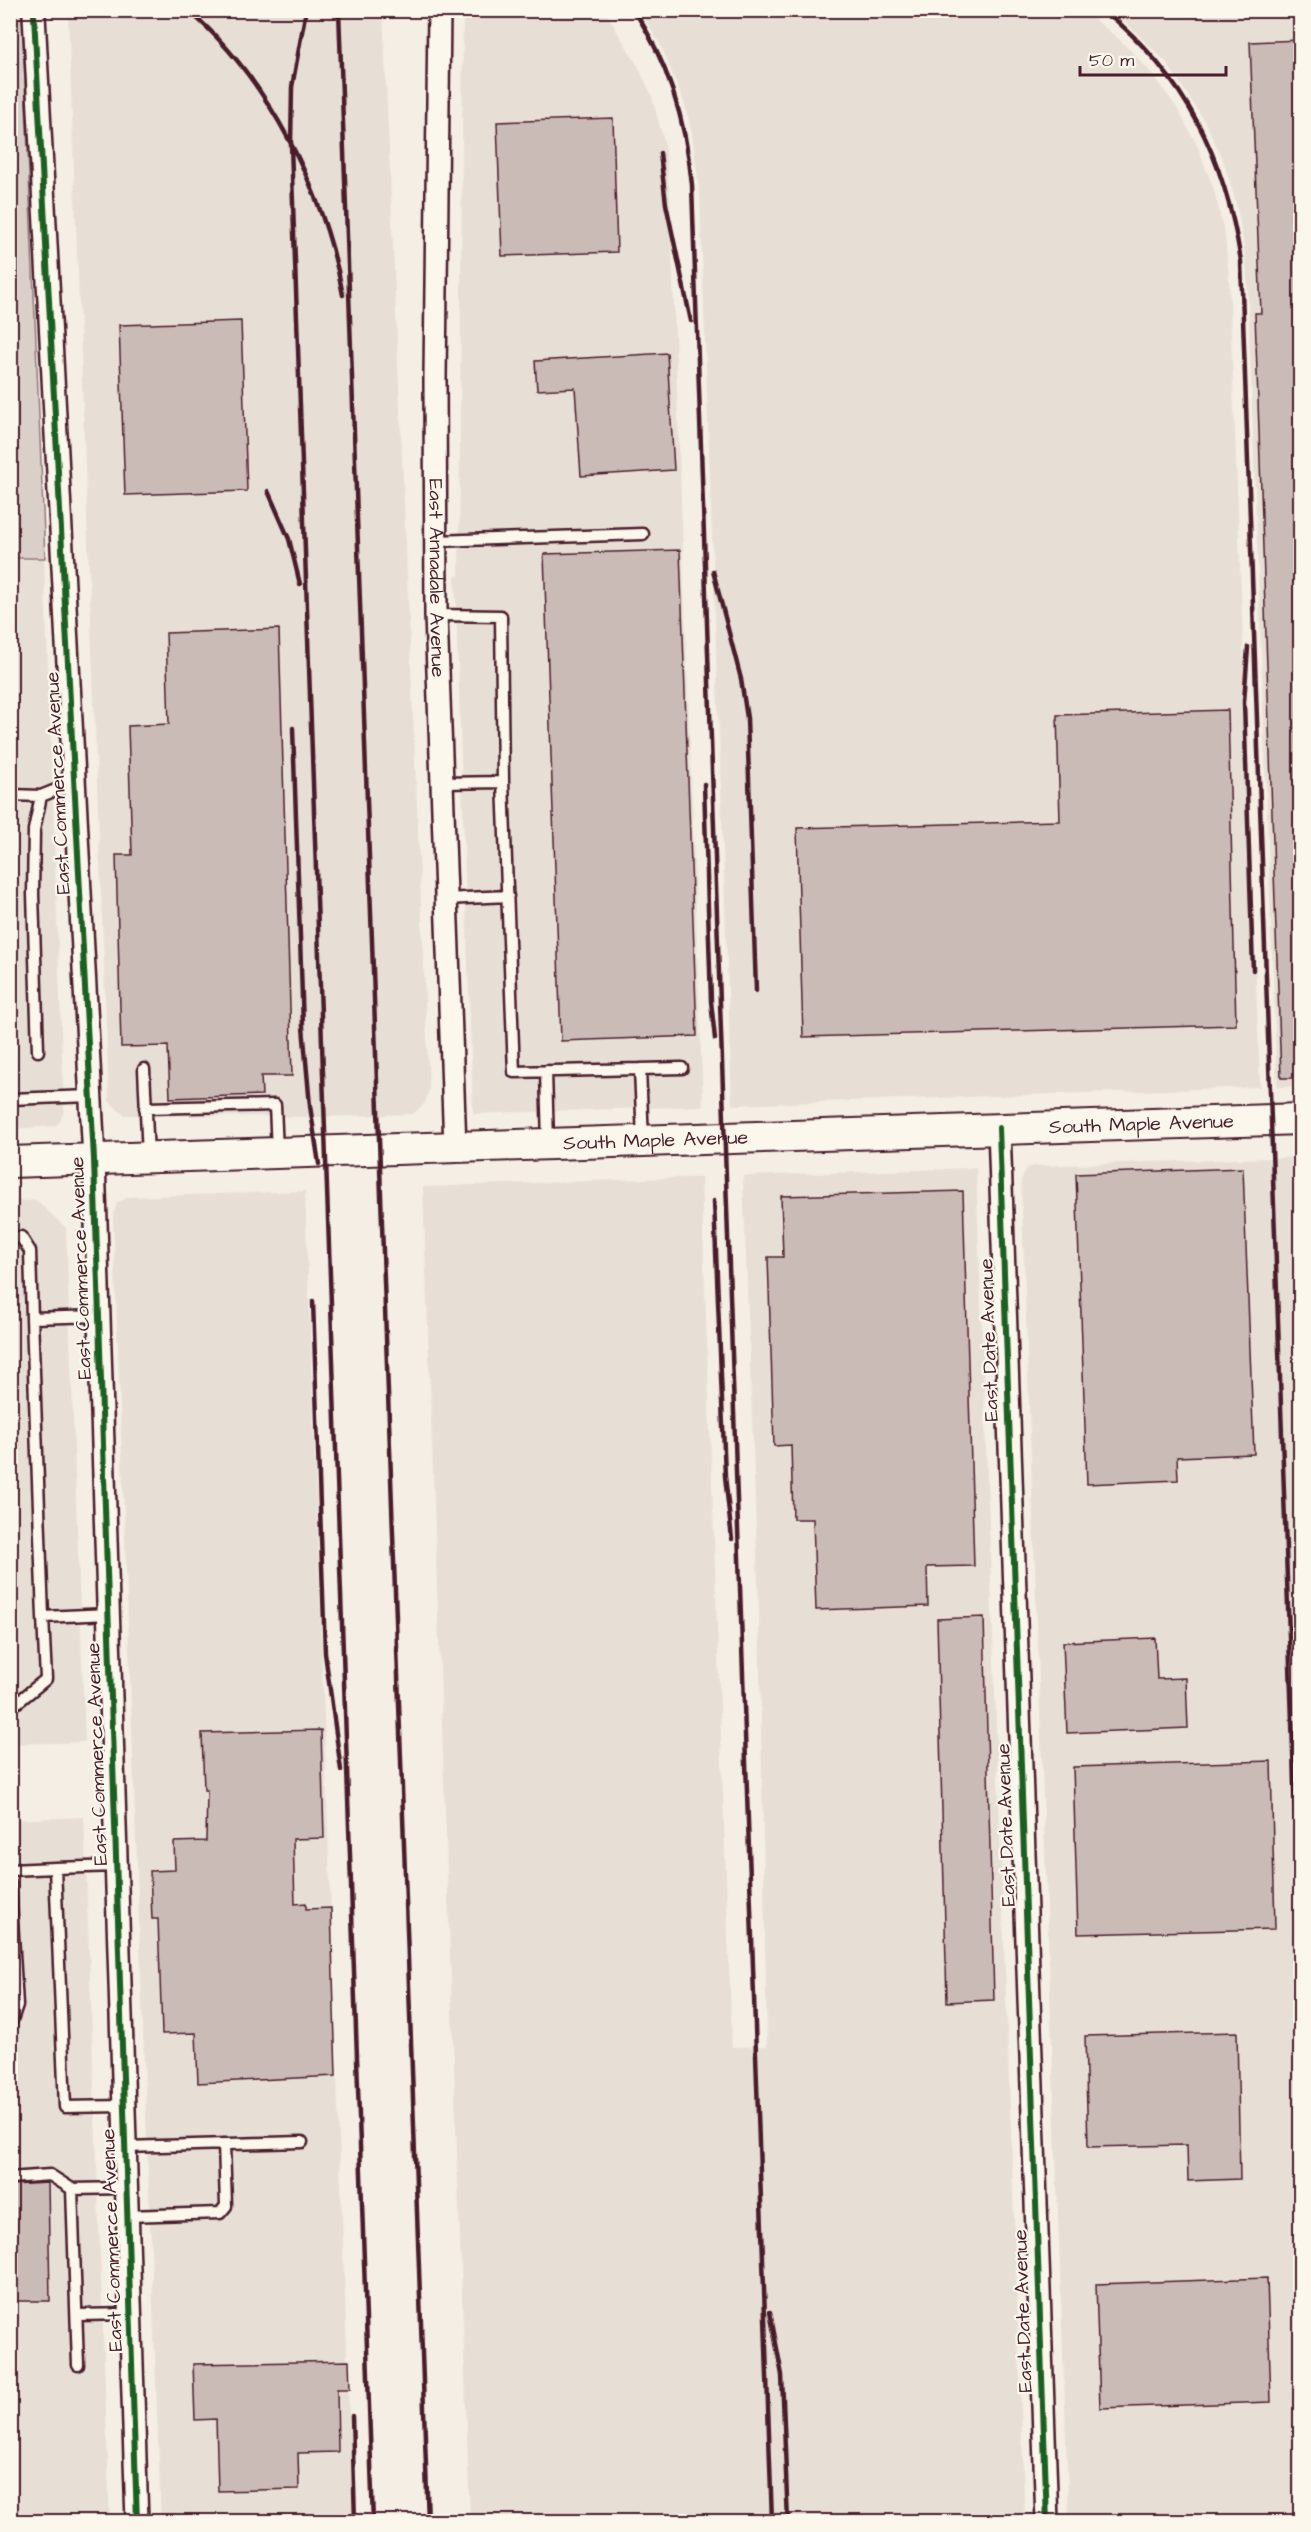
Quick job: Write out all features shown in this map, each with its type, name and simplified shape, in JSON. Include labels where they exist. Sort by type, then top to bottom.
[{"type":"street","name":"East Annadale Avenue","points":[[439,10],[436,615],[455,1147]]},
{"type":"street","name":"East Commerce Avenue","points":[[34,15],[94,1159],[137,2522]]},
{"type":"street","name":"South Maple Avenue","points":[[10,1162],[1300,1119]]},
{"type":"street","name":"East Date Avenue","points":[[999,1128],[1047,2522]]},
{"type":"lane","points":[[435,541],[643,534]]},
{"type":"lane","points":[[436,615],[501,616],[502,782],[514,1072],[682,1068]]},
{"type":"lane","points":[[441,783],[502,782]]},
{"type":"lane","points":[[10,795],[41,796],[56,790],[75,788]]},
{"type":"lane","points":[[38,1051],[33,862],[34,830],[41,796]]},
{"type":"lane","points":[[445,898],[508,896]]},
{"type":"lane","points":[[144,1069],[148,1157]]},
{"type":"lane","points":[[640,1069],[643,1140]]},
{"type":"lane","points":[[546,1071],[548,1143]]},
{"type":"lane","points":[[10,1099],[91,1096]]},
{"type":"lane","points":[[145,1108],[275,1105],[277,1153]]},
{"type":"lane","points":[[10,1238],[21,1237],[30,1251],[46,1679],[18,1702],[10,1702]]},
{"type":"lane","points":[[32,1317],[99,1316]]},
{"type":"lane","points":[[43,1617],[109,1614]]},
{"type":"lane","points":[[10,1870],[117,1866]]},
{"type":"lane","points":[[55,1869],[65,2108],[124,2106]]},
{"type":"lane","points":[[10,1883],[17,2005],[10,2026]]},
{"type":"lane","points":[[125,2147],[302,2142]]},
{"type":"lane","points":[[128,2216],[220,2213],[226,2206],[224,2144]]},
{"type":"lane","points":[[10,2178],[50,2175],[72,2189],[127,2188]]},
{"type":"lane","points":[[72,2189],[78,2365]]},
{"type":"lane","points":[[77,2315],[131,2314]]},
{"type":"shaded area","points":[[10,11],[22,11],[45,558],[11,558]]},
{"type":"shaded area","points":[[68,11],[383,11],[429,1089],[425,1103],[413,1114],[319,1117],[124,1115],[109,1101]]},
{"type":"shaded area","points":[[463,11],[605,11],[639,68],[651,94],[665,145],[670,197],[703,1106],[473,1114],[455,576],[459,576]]},
{"type":"shaded area","points":[[640,11],[1084,11],[1119,39],[1148,69],[1177,108],[1197,145],[1214,190],[1225,236],[1229,278],[1260,1087],[732,1105],[700,196],[692,133],[684,102],[660,44]]},
{"type":"shaded area","points":[[1114,11],[1300,11],[1300,1086],[1277,1087],[1247,271],[1243,240],[1236,203],[1223,160],[1204,120],[1166,62]]},
{"type":"shaded area","points":[[44,557],[64,1110],[60,1122],[55,1126],[11,1129],[10,558]]},
{"type":"shaded area","points":[[1300,1157],[1300,2521],[1069,2521],[1021,1180],[1027,1168],[1034,1166]]},
{"type":"shaded area","points":[[976,1168],[1025,2521],[470,2521],[423,1187],[701,1177],[732,2047],[767,2046],[759,1611],[743,1176]]},
{"type":"shaded area","points":[[305,1191],[353,2521],[161,2521],[113,1215],[117,1203],[128,1197]]},
{"type":"shaded area","points":[[36,1200],[66,1228],[85,1742],[11,1744],[10,1201]]},
{"type":"shaded area","points":[[84,1817],[110,2521],[11,2521],[10,1820]]},
{"type":"building","points":[[1300,40],[1300,1078],[1281,1078],[1255,313],[1261,313],[1250,42]]},
{"type":"building","points":[[613,118],[617,252],[502,256],[497,122]]},
{"type":"building","points":[[241,321],[247,491],[125,495],[119,325]]},
{"type":"building","points":[[667,353],[674,470],[581,476],[575,388],[537,390],[535,361]]},
{"type":"building","points":[[680,550],[697,1036],[561,1041],[544,554]]},
{"type":"building","points":[[279,629],[292,1076],[261,1076],[262,1095],[170,1098],[168,1046],[121,1047],[116,855],[132,855],[128,726],[169,724],[166,633]]},
{"type":"building","points":[[1228,710],[1236,1025],[803,1037],[797,828],[1060,821],[1057,715]]},
{"type":"building","points":[[1243,1168],[1254,1454],[1177,1457],[1178,1480],[1087,1484],[1076,1174]]},
{"type":"building","points":[[963,1191],[974,1566],[927,1567],[928,1606],[816,1610],[813,1519],[793,1519],[791,1445],[774,1446],[768,1257],[783,1257],[781,1196]]},
{"type":"building","points":[[984,1617],[994,2000],[947,2002],[937,1619]]},
{"type":"building","points":[[1155,1638],[1157,1679],[1186,1678],[1188,1728],[1067,1733],[1063,1642]]},
{"type":"building","points":[[321,1730],[324,1838],[293,1839],[295,1904],[306,1903],[306,1909],[331,1908],[336,2076],[198,2083],[196,2033],[162,2034],[158,1919],[152,1919],[150,1871],[175,1870],[174,1842],[206,1841],[207,1790],[204,1790],[202,1733]]},
{"type":"building","points":[[1271,1761],[1275,1929],[1078,1934],[1073,1767]]},
{"type":"building","points":[[1237,2032],[1240,2179],[1188,2181],[1187,2145],[1088,2147],[1085,2036]]},
{"type":"building","points":[[48,2183],[50,2301],[10,2301],[10,2185]]},
{"type":"building","points":[[1267,2278],[1271,2402],[1100,2408],[1096,2284]]},
{"type":"building","points":[[349,2361],[350,2389],[337,2389],[338,2452],[298,2453],[299,2489],[218,2491],[216,2419],[195,2420],[193,2364]]},
{"type":"railway","points":[[188,10],[244,69],[268,103],[289,139],[322,216],[343,295]]},
{"type":"railway","points":[[306,10],[292,87],[291,145],[373,2522]]},
{"type":"railway","points":[[339,10],[428,2522]]},
{"type":"railway","points":[[634,10],[657,51],[674,94],[685,139],[692,185],[772,2522]]},
{"type":"railway","points":[[1104,10],[1158,63],[1197,122],[1224,188],[1234,223],[1241,261],[1300,1951]]},
{"type":"railway","points":[[660,153],[666,204],[691,321]]},
{"type":"railway","points":[[268,491],[289,539],[300,584]]},
{"type":"railway","points":[[713,571],[741,679],[747,718],[756,991]]},
{"type":"railway","points":[[1248,647],[1244,702],[1253,970]]},
{"type":"railway","points":[[293,728],[303,1027],[310,1106],[319,1164]]},
{"type":"railway","points":[[704,784],[711,1001],[715,1039]]},
{"type":"railway","points":[[714,1201],[725,1476],[732,1539]]},
{"type":"railway","points":[[313,1301],[325,1653],[341,1770]]},
{"type":"railway","points":[[770,2312],[782,2375],[788,2522]]},
{"type":"railway","points":[[352,2416],[355,2522]]},
{"type":"cycle path","points":[[34,15],[94,1159],[137,2522]]},
{"type":"cycle path","points":[[999,1128],[1047,2522]]}]
